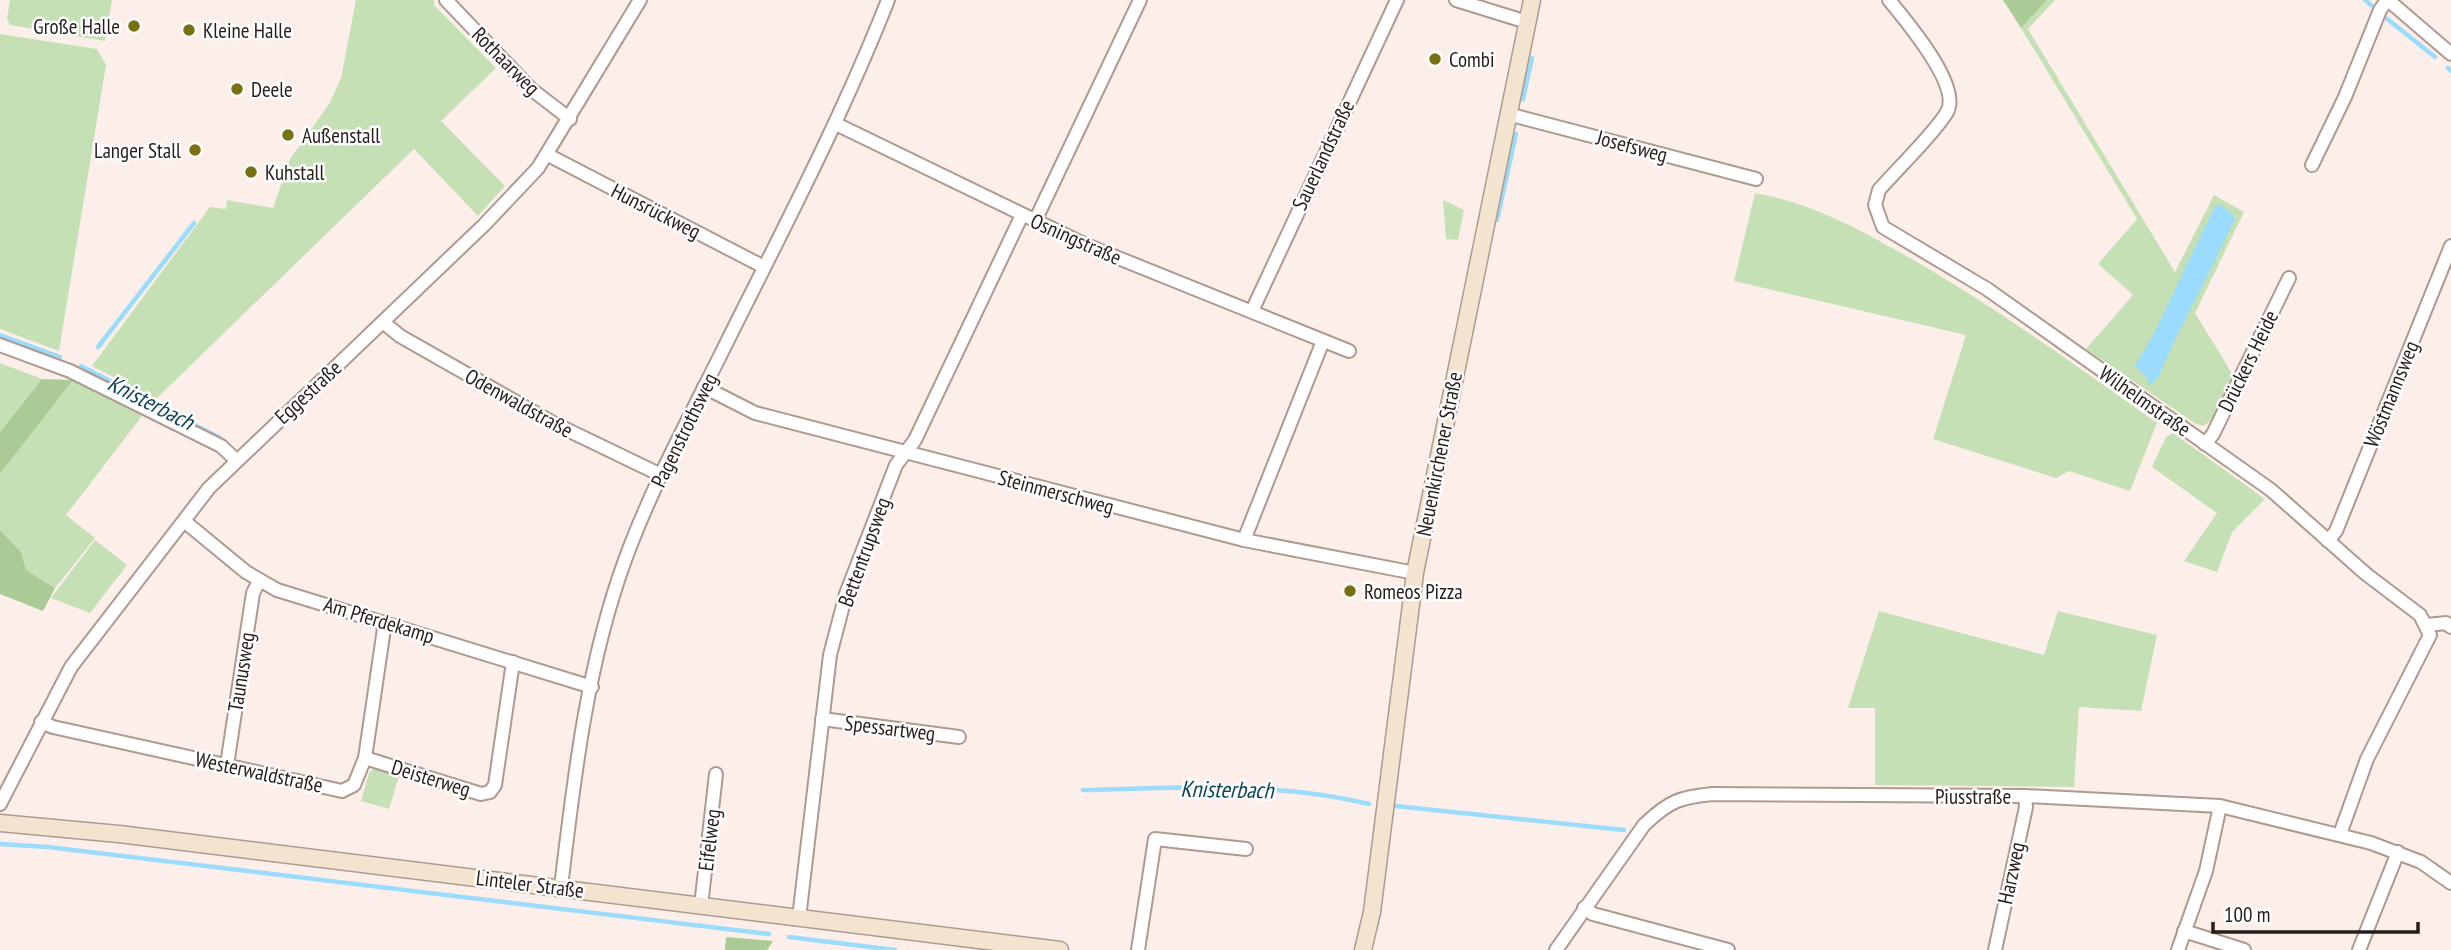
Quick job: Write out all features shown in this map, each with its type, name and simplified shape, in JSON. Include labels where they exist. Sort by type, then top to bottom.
[{"type":"street","name":"Rothaarweg","points":[[446,0],[531,89],[570,119]]},
{"type":"street","name":"Eggestraße","points":[[0,804],[71,667],[184,521],[236,460],[484,225],[548,155],[640,0]]},
{"type":"street","name":"Pagenstrothsweg","points":[[561,887],[574,779],[592,687],[617,586],[661,475],[836,124],[888,0]]},
{"type":"street","points":[[1035,221],[1140,0]]},
{"type":"street","name":"Sauerlandstraße","points":[[1252,311],[1397,0]]},
{"type":"street","points":[[1457,0],[1527,22]]},
{"type":"street","name":"Neuenkirchener Straße","points":[[1363,950],[1371,912],[1415,573],[1532,0]]},
{"type":"street","name":"Wilhelmstraße","points":[[1889,0],[1934,62],[1950,93],[1948,111],[1879,190],[1875,198],[1876,214],[1883,226],[1979,284],[2271,490],[2328,541],[2420,615],[2427,625]]},
{"type":"street","points":[[2312,165],[2345,97],[2380,10],[2388,0],[2451,54]]},
{"type":"street","name":"Josefsweg","points":[[1508,114],[1756,179]]},
{"type":"street","name":"Osningstraße","points":[[836,124],[1086,245],[1349,351]]},
{"type":"street","name":"Hunsrückweg","points":[[548,155],[764,267]]},
{"type":"street","name":"Bettentrupsweg","points":[[799,918],[830,655],[846,594],[896,465],[915,440],[1022,215]]},
{"type":"street","name":"Wöstmannsweg","points":[[2328,541],[2336,531],[2451,246]]},
{"type":"street","name":"Drückers Heide","points":[[2205,444],[2213,434],[2289,278]]},
{"type":"street","name":"Odenwaldstraße","points":[[383,322],[400,336],[553,423],[661,475]]},
{"type":"street","points":[[1244,540],[1323,341]]},
{"type":"street","points":[[0,345],[70,371],[221,446],[236,460]]},
{"type":"street","name":"Steinmerschweg","points":[[704,387],[755,412],[906,452],[1244,540],[1415,573]]},
{"type":"street","name":"Am Pferdekamp","points":[[184,521],[259,582],[277,590],[592,687]]},
{"type":"street","name":"Taunusweg","points":[[227,765],[253,593],[259,582]]},
{"type":"street","name":"Westerwaldstraße","points":[[41,722],[53,727],[342,791],[354,785],[365,758],[385,622]]},
{"type":"street","points":[[2340,834],[2367,759],[2430,635],[2427,625],[2446,623],[2451,627]]},
{"type":"street","name":"Deisterweg","points":[[365,758],[481,794],[490,792],[495,785],[513,663]]},
{"type":"street","name":"Spessartweg","points":[[822,719],[959,737]]},
{"type":"street","name":"Eifelweg","points":[[701,906],[716,774]]},
{"type":"street","name":"Piusstraße","points":[[1556,950],[1644,825],[1661,809],[1681,797],[1713,794],[2025,796],[2220,806],[2340,834],[2398,852],[2421,862],[2451,883]]},
{"type":"street","name":"Harzweg","points":[[1994,950],[2026,807],[2025,796]]},
{"type":"street","points":[[2178,950],[2206,871],[2220,806]]},
{"type":"street","name":"Linteler Straße","points":[[0,823],[119,834],[1060,950]]},
{"type":"street","points":[[1138,950],[1155,839],[1246,849]]},
{"type":"street","points":[[2358,950],[2398,852]]},
{"type":"street","points":[[1584,908],[1593,914],[1728,950]]},
{"type":"street","name":"Neuenkirchener Straße","points":[[1371,912],[1373,950]]},
{"type":"street","points":[[2184,931],[2244,950]]},
{"type":"green space","points":[[10,0],[112,0],[105,41],[10,25],[7,19]]},
{"type":"green space","points":[[356,0],[434,0],[434,5],[496,68],[441,121],[505,186],[478,216],[414,149],[156,399],[92,366],[210,207],[226,209],[227,200],[273,208],[290,159],[329,104],[341,78]]},
{"type":"green space","points":[[2003,0],[2047,0],[2021,28]]},
{"type":"green space","points":[[2047,0],[2055,0],[2028,29],[2175,272],[2214,195],[2244,212],[2195,313],[2233,375],[2212,420],[2203,426],[2196,424],[2086,349],[2133,295],[2098,264],[2137,219],[2021,28]]},
{"type":"green space","points":[[0,34],[97,49],[106,65],[59,351],[0,329]]},
{"type":"green space","points":[[1755,193],[1819,212],[1859,230],[1917,262],[2009,320],[2157,423],[2130,491],[2069,471],[2056,478],[1933,439],[1966,335],[1734,281]]},
{"type":"green space","points":[[1443,200],[1464,210],[1458,240],[1446,239]]},
{"type":"green space","points":[[0,363],[42,379],[0,432]]},
{"type":"green space","points":[[42,379],[73,380],[0,474],[0,432]]},
{"type":"green space","points":[[73,380],[142,416],[66,515],[95,538],[55,588],[26,570],[21,552],[0,530],[0,474]]},
{"type":"green space","points":[[2173,433],[2265,499],[2232,532],[2217,572],[2184,561],[2217,513],[2152,467],[2166,437]]},
{"type":"green space","points":[[0,530],[21,552],[26,570],[55,588],[43,611],[0,594]]},
{"type":"green space","points":[[95,540],[127,565],[90,613],[51,598]]},
{"type":"green space","points":[[1879,611],[2044,655],[2058,611],[2157,635],[2141,711],[2079,707],[2074,787],[1875,785],[1875,708],[1848,708]]},
{"type":"green space","points":[[374,769],[399,776],[389,809],[361,801],[369,773]]},
{"type":"green space","points":[[726,937],[773,941],[767,950],[725,950]]},
{"type":"water","points":[[2221,205],[2235,218],[2158,378],[2149,386],[2148,379],[2135,366],[2153,335],[2215,206]]},
{"type":"waterway","name":"Knisterbach","points":[[2365,0],[2371,5]]},
{"type":"waterway","name":"Knisterbach","points":[[2386,18],[2435,57]]},
{"type":"waterway","points":[[1523,99],[1532,58]]},
{"type":"waterway","name":"Knisterbach","points":[[2448,68],[2451,71]]},
{"type":"waterway","points":[[1497,220],[1516,134]]},
{"type":"waterway","points":[[98,347],[194,223]]},
{"type":"waterway","name":"Knisterbach","points":[[0,335],[60,357]]},
{"type":"waterway","name":"Knisterbach","points":[[81,366],[220,438]]},
{"type":"waterway","name":"Knisterbach","points":[[1083,790],[1191,787],[1263,789],[1369,804]]},
{"type":"waterway","name":"Knisterbach","points":[[1396,806],[1624,830]]},
{"type":"waterway","points":[[0,844],[48,847],[769,934]]},
{"type":"waterway","points":[[789,937],[895,950]]},
{"type":"place","name":"Große Halle","points":[[134,26]]},
{"type":"place","name":"Kleine Halle","points":[[189,30]]},
{"type":"place","name":"Combi","points":[[1435,59]]},
{"type":"place","name":"Deele","points":[[237,89]]},
{"type":"place","name":"Außenstall","points":[[288,135]]},
{"type":"place","name":"Langer Stall","points":[[195,150]]},
{"type":"place","name":"Kuhstall","points":[[251,172]]},
{"type":"place","name":"Romeos Pizza","points":[[1350,591]]}]
